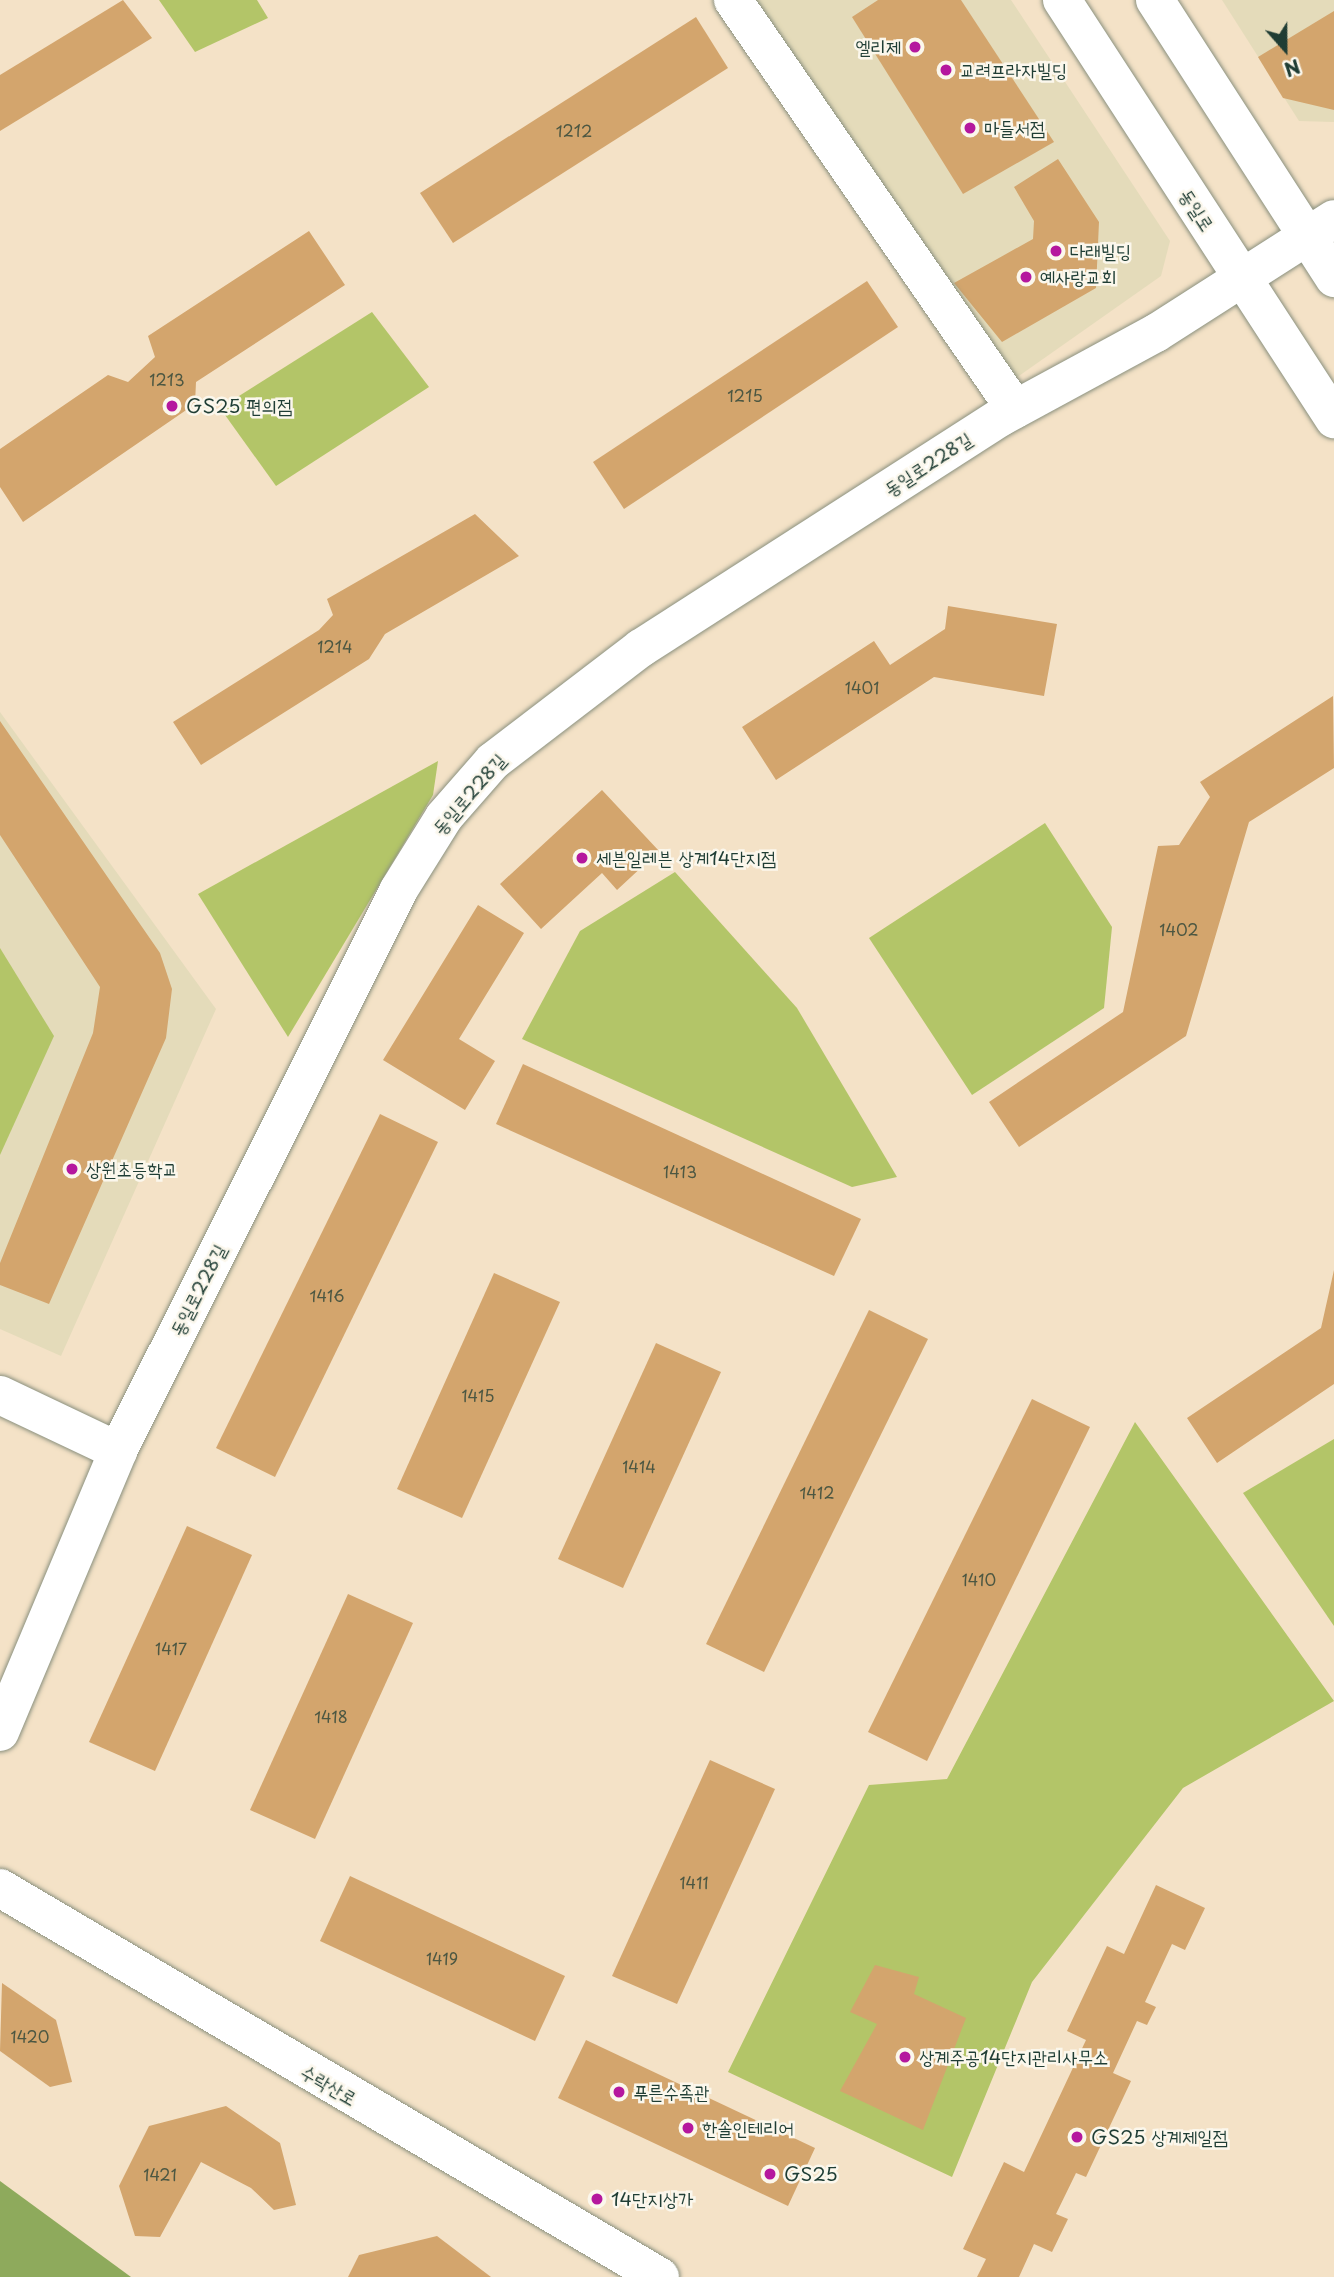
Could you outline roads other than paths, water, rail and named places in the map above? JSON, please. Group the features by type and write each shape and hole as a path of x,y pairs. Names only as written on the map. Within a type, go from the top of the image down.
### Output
{"street":[{"path":"733,0 1015,409"},
{"name":"동일로","path":"1062,0 1334,419"},
{"path":"1155,0 1320,227 1334,278"},
{"name":"동일로228길","path":"0,1732 118,1451 398,891 444,817 493,761 597,678 1015,409 1241,278 1320,227"},
{"path":"0,1395 118,1451"},
{"name":"수락산로","path":"0,1888 660,2277"}],"place":[{"name":"엘리제","path":"915,47"},
{"name":"교려프라자빌딩","path":"946,70"},
{"name":"마들서점","path":"970,128"},
{"name":"다래빌딩","path":"1056,251"},
{"name":"예사랑교회","path":"1026,277"},
{"name":"GS25 편의점","path":"172,406"},
{"name":"세븐일레븐 상계14단지점","path":"582,858"},
{"name":"상원초등학교","path":"72,1169"},
{"name":"상계주공14단지관리사무소","path":"905,2057"},
{"name":"푸른수족관","path":"619,2092"},
{"name":"한솔인테리어","path":"688,2128"},
{"name":"GS25 상계제일점","path":"1077,2137"},
{"name":"GS25","path":"770,2174"},
{"name":"14단지상가","path":"597,2199"}]}
